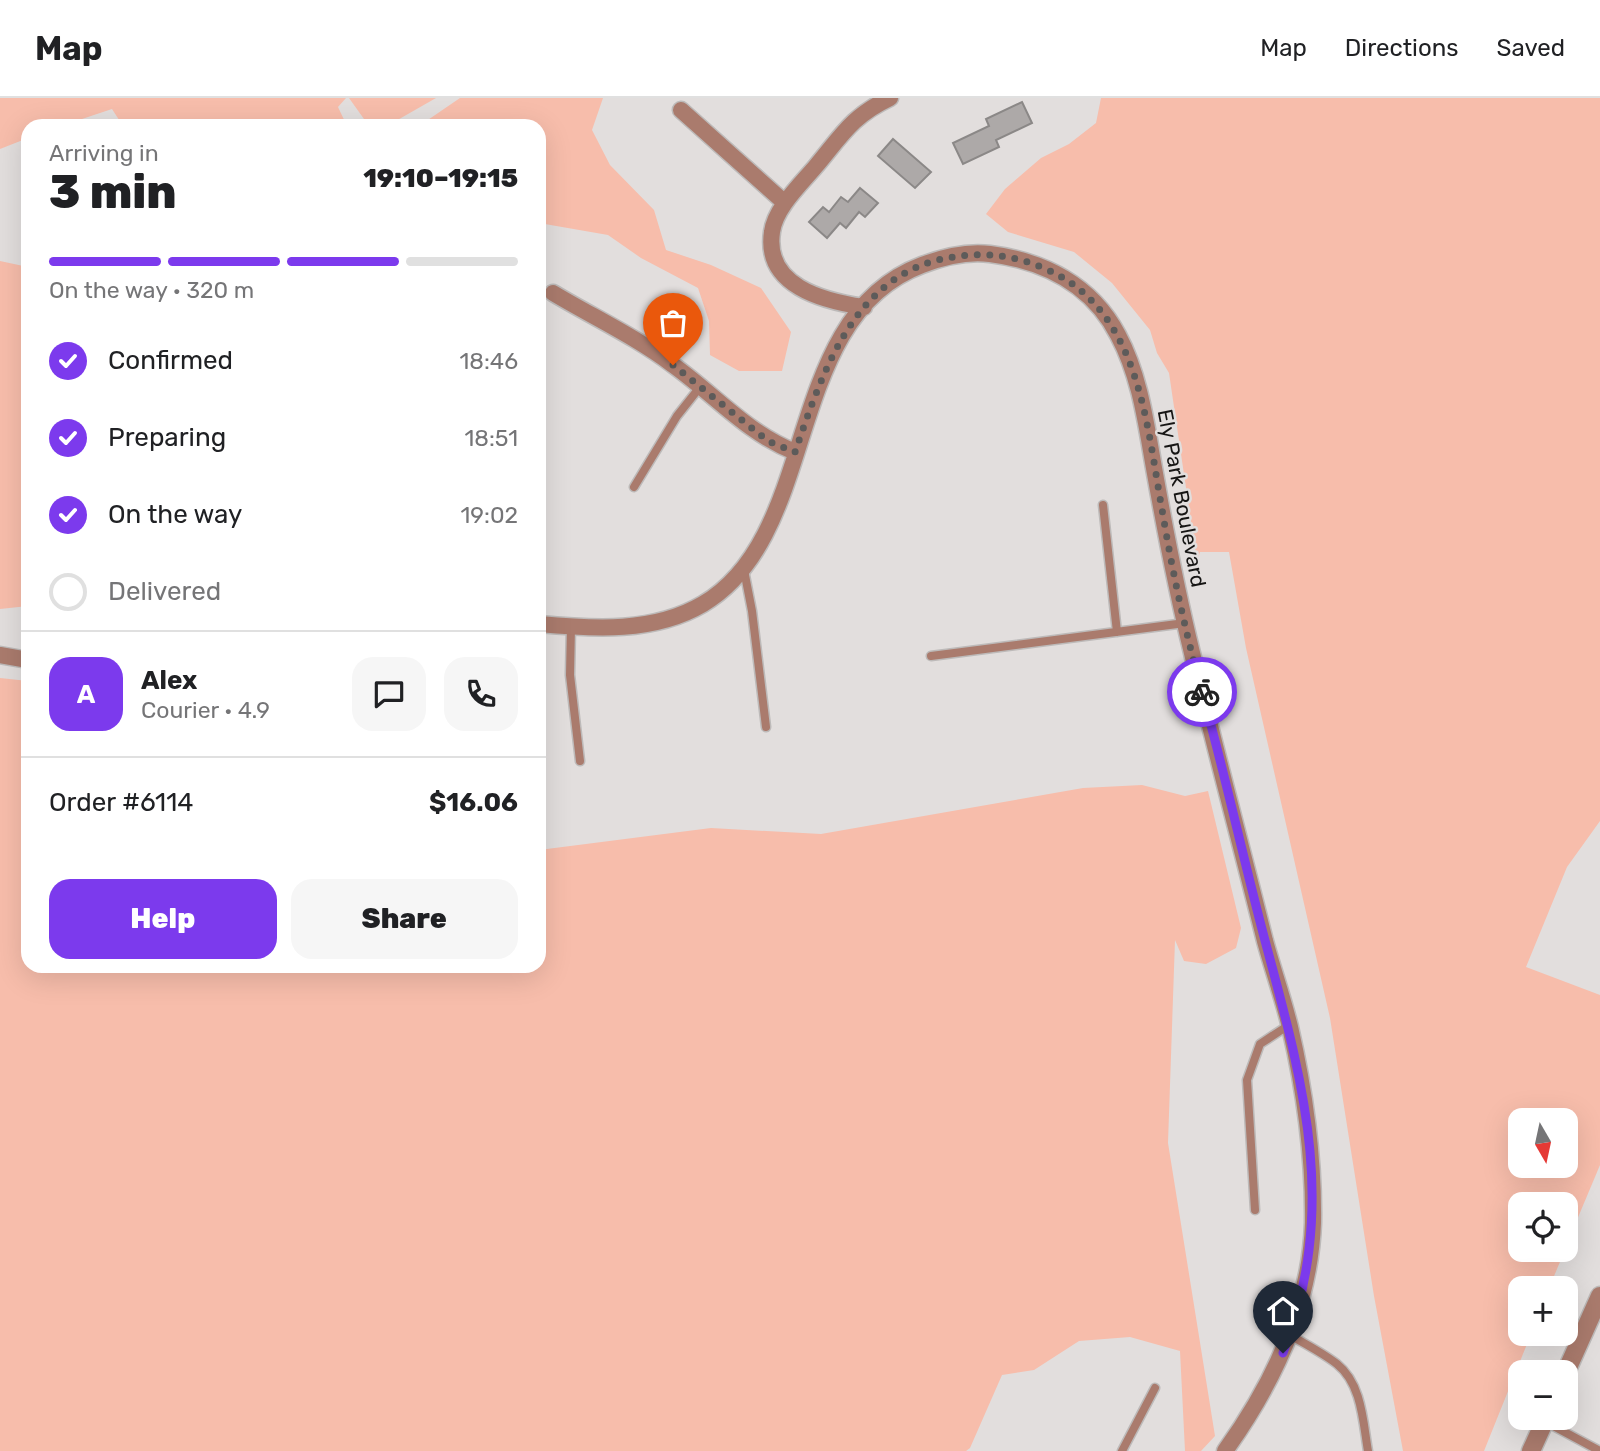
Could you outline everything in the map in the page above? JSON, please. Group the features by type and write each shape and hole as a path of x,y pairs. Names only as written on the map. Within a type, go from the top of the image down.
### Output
{"street":[{"path":"864,307 835,303 809,295 786,279 773,256 772,231 785,203 851,123 866,110 890,98"},
{"path":"681,110 785,203"},
{"name":"Ely Park Boulevard","path":"546,624 625,628 664,621 699,607 715,597 744,567 772,520 833,352 864,307 879,291 911,269 939,259 977,253 1026,261 1061,275 1091,298 1119,336 1139,385 1185,623 1289,1025 1311,1145 1313,1215 1307,1268 1290,1335 1257,1406 1225,1451"},
{"path":"553,293 648,348 768,441 795,452"},
{"path":"0,655 21,659"},
{"path":"1571,1360 1600,1296"},
{"path":"1531,1451 1540,1430"}],"lane":[{"path":"634,487 677,416 700,387"},
{"path":"1103,505 1117,632"},
{"path":"744,567 766,727"},
{"path":"931,656 1185,623"},
{"path":"571,626 570,675 580,761"},
{"path":"1255,1210 1247,1080 1260,1044 1289,1025"},
{"path":"1290,1335 1338,1365 1349,1377 1359,1402 1368,1451"},
{"path":"1122,1451 1155,1388"},
{"path":"1564,1430 1600,1451"}],"shaded area":[{"path":"0,98 346,98 338,107 344,119 118,119 112,109 82,119 21,119 21,141 0,149"},
{"path":"349,98 436,98 399,119 364,119"},
{"path":"460,98 603,98 592,130 610,165 654,210 666,250 711,265 761,288 791,332 782,371 739,371 710,355 709,321 698,288 641,258 608,235 546,224 546,119 429,119"},
{"path":"1101,98 1600,98 1600,821 1567,867 1526,967 1600,995 1600,1165 1578,1217 1578,1192 1508,1192 1508,1262 1560,1262 1554,1276 1508,1276 1508,1346 1526,1346 1521,1360 1508,1360 1508,1391 1484,1451 1403,1451 1374,1296 1330,1018 1246,648 1229,552 1200,552 1197,562 1169,373 1157,353 1150,330 1112,283 1074,252 1008,232 986,214 1005,189 1041,158 1069,144 1096,123"},
{"path":"0,261 21,266 21,607 0,609"},
{"path":"0,678 21,680 21,973 546,973 546,849 711,828 821,834 1083,788 1142,785 1185,796 1208,791 1241,928 1236,948 1206,964 1184,961 1175,940 1168,1143 1215,1436 1201,1451 1185,1451 1180,1351 1130,1337 1079,1341 1034,1370 1002,1375 970,1448 966,1451 0,1451"}],"building":[{"path":"1022,102 1032,123 996,140 999,147 963,164 953,143 989,126 986,119"},
{"path":"893,139 931,172 915,188 878,156"},
{"path":"860,188 878,203 865,217 859,212 846,228 840,223 827,238 809,222 823,207 829,212 841,197 848,202"}],"way so far":[{"path":"673,365 768,441 795,452 833,352 857,313 879,291 911,269 939,259 977,253 1026,261 1061,275 1091,298 1103,312 1119,336 1139,385 1168,544 1202,692"}],"route":[{"path":"1202,692 1289,1025 1309,1131 1313,1229 1302,1289 1283,1353"}]}
